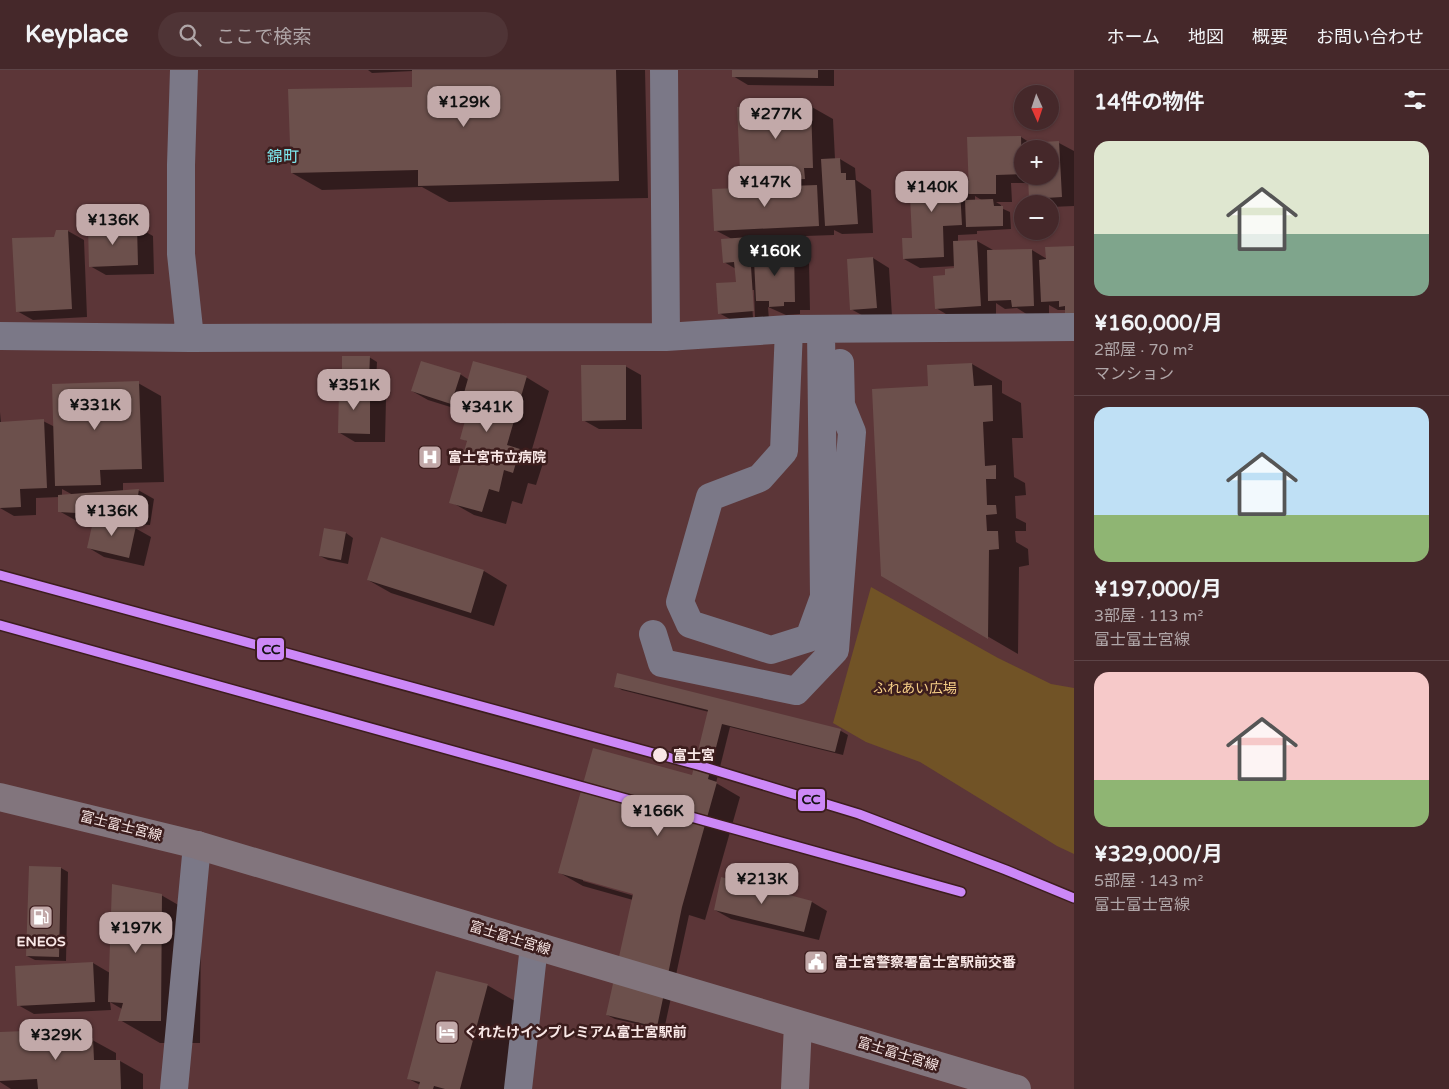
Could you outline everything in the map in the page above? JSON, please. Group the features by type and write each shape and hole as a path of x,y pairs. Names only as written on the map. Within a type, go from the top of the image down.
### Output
{"main road":[{"name":"富士富士宮線","path":"0,796 197,845 1017,1089"},
{"path":"795,1089 798,1024"}],"street":[{"path":"184,70 181,254 190,338"},
{"path":"664,70 666,337"},
{"path":"0,336 190,338 666,337 789,329 1074,327"},
{"path":"789,329 784,451 760,478 710,497 680,602 690,624 772,650 809,638 824,597 821,329"},
{"path":"654,634 662,663 796,691 835,650 852,432 840,405 840,364"},
{"path":"174,1089 197,845"},
{"path":"518,1089 534,946"}],"green space":[{"name":"ふれあい広場","path":"871,587 998,658 1051,684 1074,688 1074,854 1057,846 920,762 866,742 833,723"}],"building":[{"path":"412,70 616,70 619,181 418,186 418,170 291,173 288,89 412,87"},
{"path":"732,70 818,70 818,78 732,77"},
{"path":"811,105 813,168 804,168 805,179 781,180 780,171 740,172 737,107"},
{"path":"1021,136 1021,140 1014,140 1014,174 996,175 996,194 969,194 967,137"},
{"path":"1059,141 1062,197 1059,197 1059,195 1029,195 1028,185 1059,185"},
{"path":"840,158 841,173 846,173 846,180 855,180 858,224 825,226 821,159"},
{"path":"959,172 962,225 943,226 944,257 903,259 902,238 912,238 909,174"},
{"path":"817,185 819,226 714,231 712,189"},
{"path":"993,199 994,206 1003,206 1003,226 966,227 965,200"},
{"path":"137,225 138,265 89,267 88,226"},
{"path":"56,230 68,230 72,309 16,312 12,238 54,237"},
{"path":"749,237 754,311 718,314 716,283 736,282 734,262 723,263 721,239"},
{"path":"977,240 981,306 935,309 933,276 945,275 945,269 954,268 953,241"},
{"path":"1074,246 1074,315 1065,315 1065,306 1059,307 1059,301 1041,302 1039,260 1046,259 1045,247"},
{"path":"794,249 795,302 784,302 784,306 769,307 769,301 756,301 754,260 762,259 762,250"},
{"path":"1032,249 1034,306 1012,307 1011,300 988,301 987,250"},
{"path":"873,257 877,308 850,310 847,259"},
{"path":"342,356 370,356 369,379 342,378"},
{"path":"421,361 461,373 451,404 411,391"},
{"path":"473,361 527,376 507,445 520,449 513,473 504,470 499,492 489,489 482,512 449,503 467,441 460,439 466,417 458,414"},
{"path":"972,363 974,386 992,385 993,421 983,422 985,466 996,465 996,479 986,479 987,505 996,505 997,514 986,515 987,531 998,531 999,549 989,550 988,639 881,576 872,389 928,386 927,365"},
{"path":"581,365 626,365 626,420 582,421"},
{"path":"139,381 142,469 100,470 101,485 55,486 52,384"},
{"path":"339,389 370,389 370,434 338,433"},
{"path":"44,419 47,488 20,489 21,507 0,508 0,422"},
{"path":"139,489 135,516 58,512 58,495"},
{"path":"94,517 136,526 129,558 87,548"},
{"path":"324,528 346,532 341,560 319,556"},
{"path":"381,537 484,570 471,613 367,580"},
{"path":"617,673 841,729 835,752 722,724 708,779 717,782 682,907 657,1027 606,1015 633,894 558,873 593,748 692,775 708,710 614,687"},
{"path":"29,866 61,867 59,957 26,956"},
{"path":"721,877 812,901 804,932 714,910"},
{"path":"112,884 162,894 161,1021 118,1021 123,1003 108,1002"},
{"path":"93,962 95,1002 17,1006 15,966"},
{"path":"436,971 488,984 460,1089 445,1089 434,1086 433,1089 418,1089 420,1082 407,1079"},
{"path":"74,1029 74,1039 93,1038 94,1060 120,1060 121,1089 38,1089 37,1079 0,1081 0,1032"}],"transit line":[{"name":"CC","path":"0,575 701,766 859,814 1074,898"},
{"name":"CC","path":"0,625 961,892"}],"place":[{"name":"富士宮市立病院","path":"430,457"},
{"name":"富士宮","path":"660,755"},
{"name":"ENEOS","path":"41,917"},
{"name":"富士宮警察署富士宮駅前交番","path":"816,962"},
{"name":"くれたけインプレミアム富士宮駅前","path":"447,1032"}],"district":[{"name":"錦町","path":"283,157"}]}
